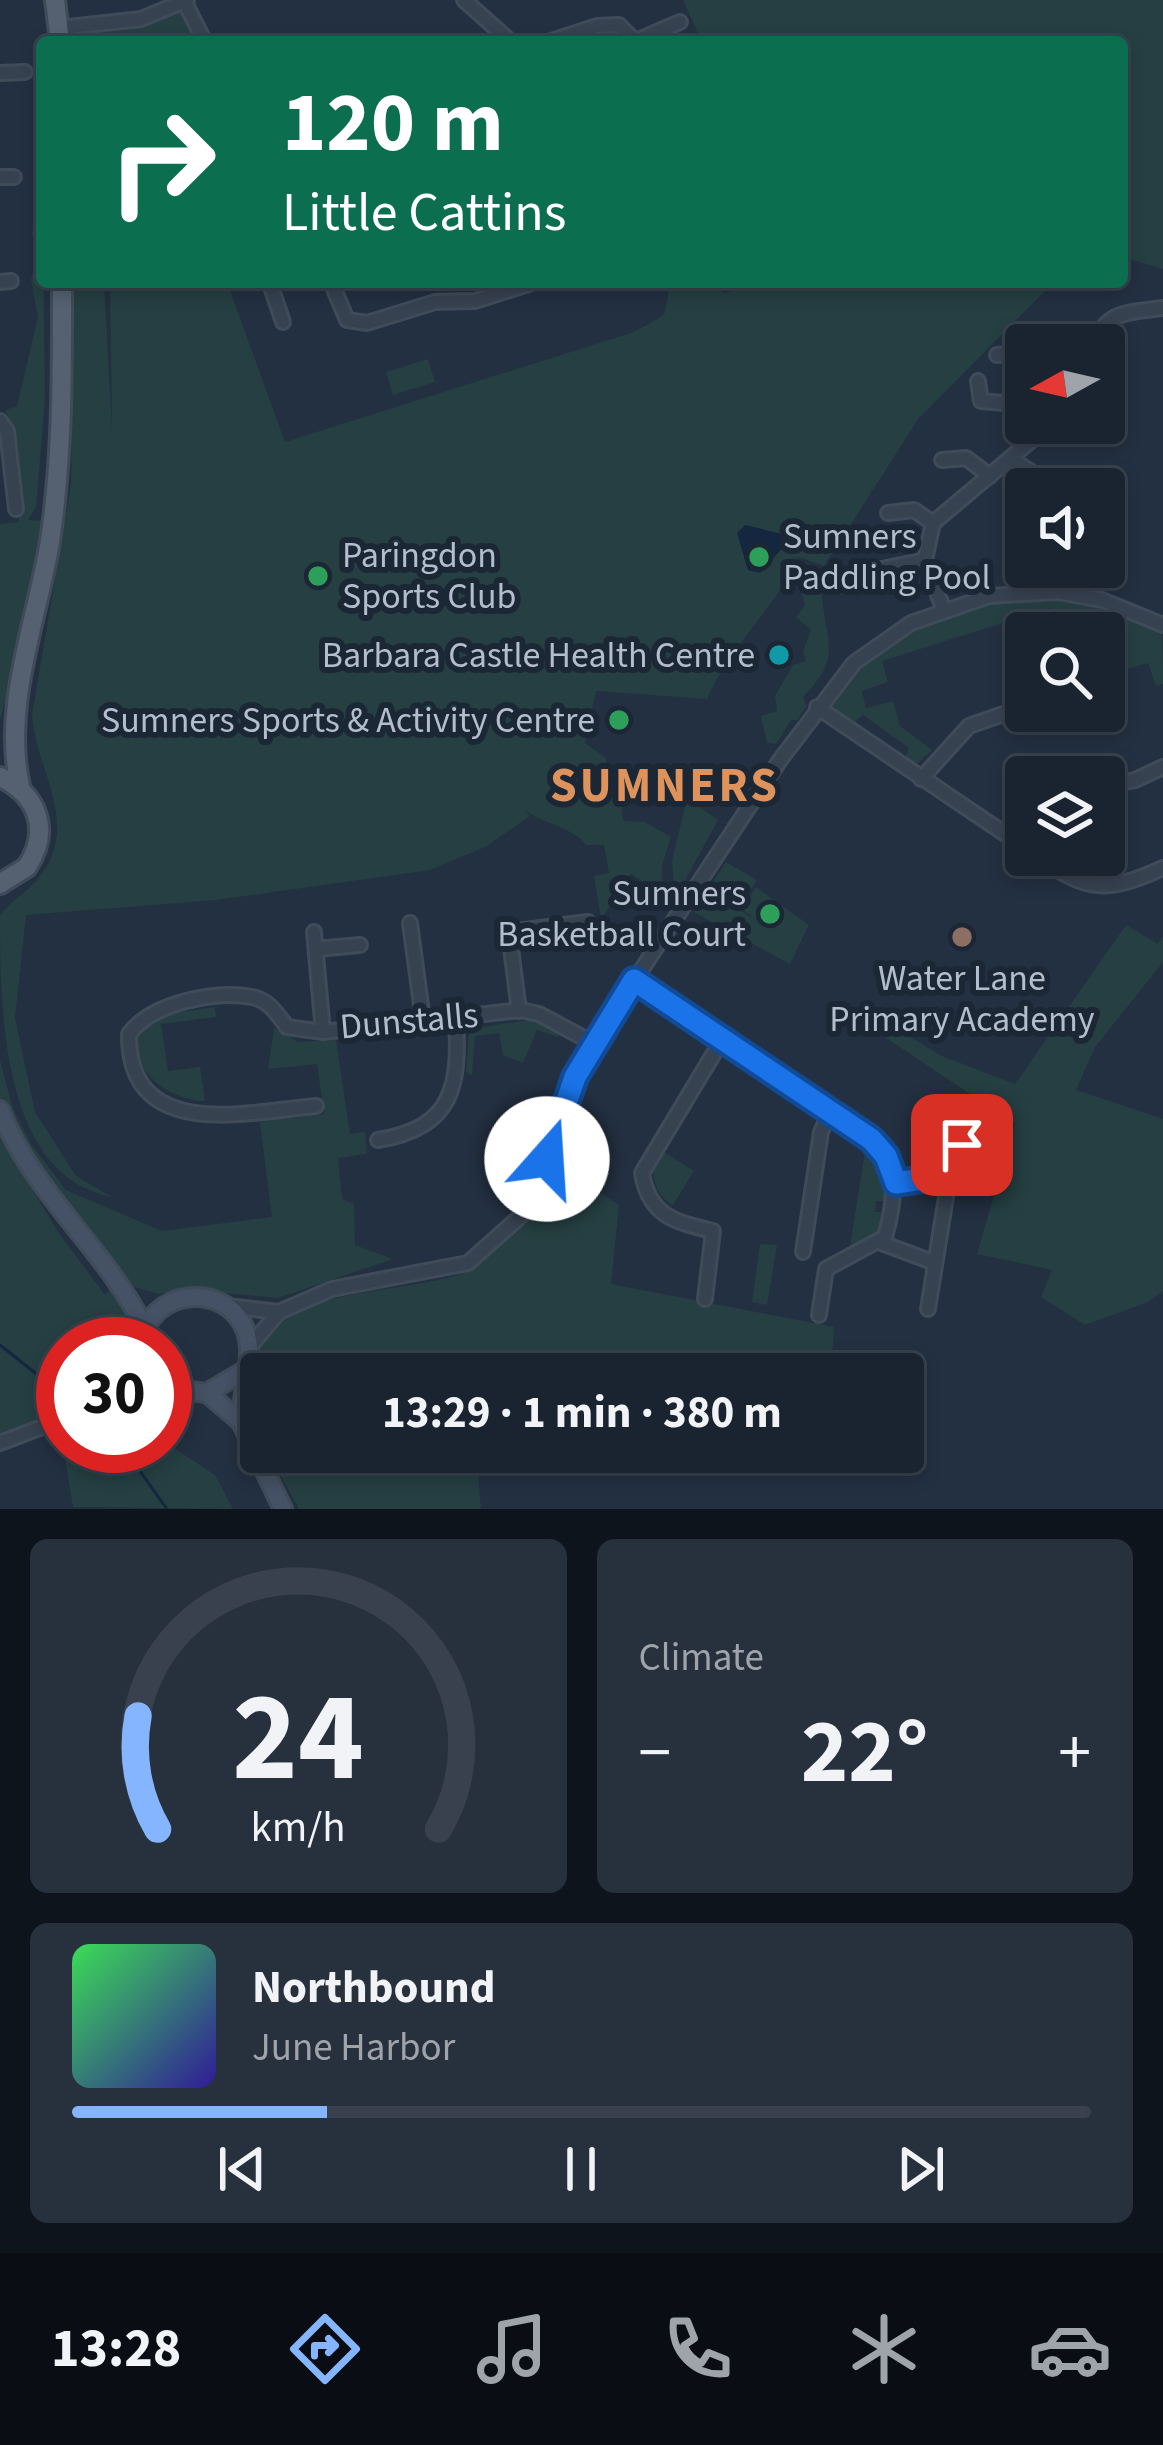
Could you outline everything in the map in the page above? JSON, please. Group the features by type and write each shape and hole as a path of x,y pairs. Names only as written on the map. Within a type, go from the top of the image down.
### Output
{"main road":[{"path":"56,0 60,35"},
{"path":"20,786 14,713 59,472 62,288"},
{"path":"0,736 14,713"},
{"path":"0,777 20,786 35,806 40,838 27,867 1,884"},
{"path":"0,1110 44,1191 126,1288 136,1317"},
{"path":"126,1288 170,1300 196,1297 224,1306 242,1321 251,1345 249,1353"},
{"path":"150,1317 170,1300"},
{"path":"207,1393 240,1373"},
{"path":"192,1392 207,1393 240,1421"},
{"path":"266,1473 283,1509"}],"street":[{"path":"60,35 142,19 186,1 202,36"},
{"path":"470,2 505,36"},
{"path":"648,36 680,22"},
{"path":"574,36 616,26 629,36"},
{"path":"0,73 26,72"},
{"path":"271,288 284,322"},
{"path":"334,288 347,320 367,323 422,304 475,301 516,288"},
{"path":"1103,324 1124,310 1163,308"},
{"path":"997,355 1005,354"},
{"path":"979,381 981,401 1005,403"},
{"path":"0,421 7,431 16,508"},
{"path":"944,608 926,560 933,524 1026,444"},
{"path":"942,460 966,458 990,476"},
{"path":"1010,459 1025,468"},
{"path":"888,513 914,510 933,524"},
{"path":"830,580 926,560"},
{"path":"224,1306 279,1312 355,1282 468,1263 532,1206 575,1077 593,1043 817,706 836,680 881,641 944,608 988,596 1058,592 1102,600 1161,620"},
{"path":"817,706 1005,832"},
{"path":"921,779 969,726 1005,713"},
{"path":"1125,782 1163,767"},
{"path":"1064,876 1075,884 1105,887 1163,868"},
{"name":"Dunstalls","path":"519,1011 509,932 588,922"},
{"path":"410,923 423,1020"},
{"name":"Dunstalls","path":"314,932 323,1032 519,1011 539,1014 593,1043"},
{"path":"316,949 360,945"},
{"path":"634,980 871,1139 886,1156 896,1183 893,1210 879,1242 826,1269 819,1315"},
{"path":"316,1106 191,1116 151,1092 135,1070 129,1034 141,1018 163,1007 255,997 272,1007 287,1028 323,1032"},
{"path":"378,1140 416,1131 433,1120 452,1094 458,1062 456,1018"},
{"path":"705,1299 713,1231 668,1220 652,1206 642,1173 722,1040"},
{"path":"896,1183 946,1172 987,1106"},
{"path":"803,1252 821,1132 830,1113"},
{"path":"928,1309 946,1197"},
{"path":"879,1242 935,1263"},
{"path":"251,1345 279,1312"},
{"path":"0,1443 36,1429"}],"green space":[{"path":"683,0 1163,0 1163,269 1128,259 1128,36 699,36"},
{"path":"181,7 196,36 82,36 115,31"},
{"path":"36,258 36,288 44,288 45,399 36,507 28,520 47,521 25,634 0,720 0,524 19,522 20,478 18,450 5,410 17,406 38,317 31,280"},
{"path":"73,288 104,288 112,430 110,288 229,288 285,442 634,332 664,315 670,288 721,288 723,293 751,288 1048,288 1012,324 1005,324 1005,331 919,418 824,566 799,557 707,699 596,691 585,743 606,758 606,765 619,767 623,821 645,822 671,837 662,866 663,895 631,874 601,919 594,876 609,873 604,845 587,845 524,810 530,816 485,847 430,870 216,900 26,915 15,1018 35,1112 76,1176 112,1197 75,1183 47,1157 27,1123 6,1039 0,916 40,876 57,837 53,797 32,715 71,484"},
{"path":"428,359 435,382 393,395 386,372"},
{"path":"801,590 821,590 827,661 803,697 807,706 797,720 791,720 776,744 767,743 761,716 777,711 775,696 793,665 806,661 803,651 811,630 796,617 805,605"},
{"path":"1044,600 1125,612 1053,612 1051,608 1005,612 1005,622 882,661 888,682 862,691 866,708 893,701 900,726 932,750 917,764 903,760 909,748 863,715 855,722 832,708 841,686 879,648 931,620 985,602"},
{"path":"1125,612 1153,625 1162,636 1163,684 1156,686 1148,663 1127,669"},
{"path":"687,798 718,820 675,899 672,861"},
{"path":"726,862 757,880 739,907 740,910 757,921 741,908 756,887 809,925 790,964 693,912"},
{"path":"1126,925 1158,944 1163,936 1163,962 1095,1047 1076,1090 1163,1119 1163,1291 1148,1302 1085,1325 1041,1297 1052,1270 977,1254 1015,1124 861,1021 867,1011 942,1056 1015,1084"},
{"path":"215,1007 216,1017 161,1024 168,1071 200,1067 205,1101 177,1095 144,1068 137,1041 141,1026 162,1015"},
{"path":"529,1020 560,1029 558,1037 537,1030 523,1063 503,1055 499,1033 475,1036 472,1076 466,1072 469,1029"},
{"path":"274,1028 298,1042 336,1040 350,1134 365,1132 367,1154 338,1158 342,1199 354,1204 355,1245 393,1259 278,1298 184,1289 158,1294 134,1287 18,1140 0,1099 0,1060 12,1106 31,1144 66,1190 162,1231 272,1217 260,1122 324,1114 317,1064 268,1069"},
{"path":"0,1135 58,1232 105,1295 111,1289 123,1302 125,1317 36,1317 36,1421 0,1437"},
{"path":"866,1145 887,1170 887,1201 876,1201 875,1212 885,1212 880,1235 849,1253"},
{"path":"661,1150 694,1171 673,1205 659,1193 654,1177 652,1164"},
{"path":"553,1162 619,1205 611,1284 834,1327 832,1353 258,1353 278,1324 306,1308 461,1274 504,1240 544,1194"},
{"path":"760,1244 777,1245 767,1305 752,1302"},
{"path":"192,1460 215,1475 233,1509 73,1507 67,1473 192,1473"},
{"path":"279,1473 478,1473 481,1509 299,1509"}],"water":[{"name":"Sumners Paddling Pool","path":"745,525 782,534 786,544 760,573 748,570 737,533"}],"waterway":[{"path":"0,1345 36,1374"},
{"path":"141,1473 167,1509"}],"place":[{"name":"Sumners Paddling Pool","path":"759,557"},
{"name":"Paringdon Sports Club","path":"318,576"},
{"name":"Barbara Castle Health Centre","path":"779,655"},
{"name":"Sumners Sports & Activity Centre","path":"619,720"},
{"name":"Sumners Basketball Court","path":"770,914"},
{"name":"Water Lane Primary Academy","path":"962,937"}],"district":[{"name":"SUMNERS","path":"665,786"}],"route":[{"path":"547,1159 575,1077 634,980 871,1139 886,1156 896,1183 946,1172 962,1145"}]}
